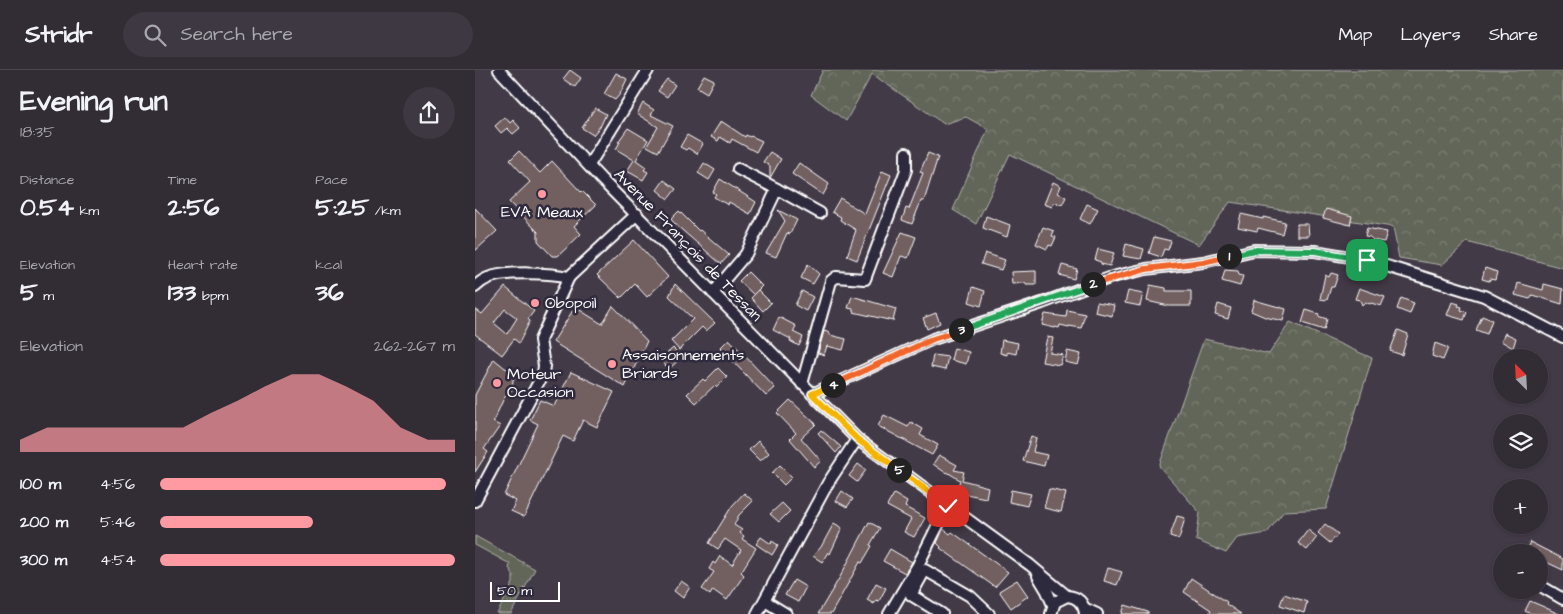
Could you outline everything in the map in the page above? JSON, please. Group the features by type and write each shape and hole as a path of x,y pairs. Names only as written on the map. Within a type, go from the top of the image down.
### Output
{"street":[{"name":"Avenue François de Tessan","path":"499,70 713,293 857,439 1030,565 1067,596 1077,599 1084,611 1097,614"},
{"path":"589,165 648,70"},
{"path":"802,384 831,281 836,277 865,279 906,170 906,153"},
{"path":"738,168 820,213"},
{"path":"713,293 746,254 777,189"},
{"path":"475,501 543,374 544,366 539,340 569,277 637,214"},
{"path":"812,394 933,339 1112,278 1146,269 1203,262 1254,250 1315,251 1367,260 1484,296 1563,337"},
{"path":"475,287 488,278 498,275 555,274 569,277"},
{"path":"757,614 828,483 857,439"},
{"path":"889,614 918,565 948,506"},
{"path":"1030,565 1047,591 1052,610"},
{"path":"942,614 911,594 925,570 970,596 989,614"},
{"path":"1548,590 1563,599"},
{"path":"1052,610 1059,599 1067,596"},
{"path":"765,601 786,614"}],"green space":[{"path":"823,70 1563,70 1563,268 1467,242 1442,265 1399,258 1393,227 1230,202 1199,245 1010,154 976,224 953,210 988,129 966,117 944,124 872,74 846,121 811,95"},
{"path":"1290,322 1372,358 1326,509 1284,511 1267,533 1237,538 1226,553 1196,540 1200,513 1159,466 1204,339 1269,354"},
{"path":"475,536 535,569 511,614 497,614 513,583 513,574 509,568 510,564 475,545"}],"building":[{"path":"570,70 581,78 575,87 563,79"},
{"path":"616,73 627,79 615,100 604,94"},
{"path":"704,75 714,80 707,93 697,87"},
{"path":"667,79 675,85 667,97 658,91"},
{"path":"643,103 654,110 651,115 673,126 658,152 647,146 658,127 637,114"},
{"path":"595,108 606,114 601,125 593,135 582,128"},
{"path":"505,117 510,123 513,120 520,128 513,134 507,128 501,133 495,126"},
{"path":"721,121 745,137 746,135 751,136 762,141 756,152 732,139 730,143 720,137 718,141 711,137"},
{"path":"628,128 648,140 636,160 646,167 644,170 648,172 643,180 627,171 634,160 616,149 620,142 618,142"},
{"path":"687,135 703,144 697,154 688,148 686,150 680,147"},
{"path":"519,151 540,173 552,161 596,205 574,226 581,234 558,256 552,256 538,241 538,232 509,202 530,182 510,160"},
{"path":"770,152 781,159 770,178 770,166 763,162"},
{"path":"928,153 938,157 924,201 921,201 912,224 902,220 906,208 909,209 923,173 920,172"},
{"path":"704,163 715,170 709,180 698,173"},
{"path":"799,163 829,184 823,195 792,174"},
{"path":"882,171 891,175 857,260 847,256 856,230 840,220 841,217 832,212 840,198 865,214"},
{"path":"720,179 756,202 750,214 729,202 728,205 714,197 716,194 713,192"},
{"path":"664,180 676,189 668,199 657,190"},
{"path":"1053,182 1061,186 1058,193 1066,197 1062,205 1054,202 1052,207 1044,204"},
{"path":"1087,204 1098,209 1090,224 1080,219"},
{"path":"475,208 497,231 475,251"},
{"path":"1326,209 1352,216 1350,225 1323,218"},
{"path":"778,210 797,220 790,234 787,233 776,257 766,253 785,221"},
{"path":"679,211 699,231 729,255 721,264 674,223 671,219"},
{"path":"1241,214 1285,222 1282,234 1258,228 1257,231 1238,227"},
{"path":"986,216 1010,225 1007,237 983,228"},
{"path":"1297,224 1308,224 1309,236 1297,236"},
{"path":"1043,227 1054,231 1052,236 1056,237 1052,246 1049,245 1047,249 1036,244"},
{"path":"1367,228 1387,232 1384,242 1365,236"},
{"path":"902,232 916,237 908,258 901,256 893,277 883,273"},
{"path":"1154,237 1171,241 1168,250 1164,249 1161,257 1149,253"},
{"path":"634,240 668,277 647,297 635,284 621,298 597,275"},
{"path":"1126,244 1144,249 1141,259 1123,256"},
{"path":"1098,249 1114,253 1110,266 1095,260"},
{"path":"985,253 1005,260 1001,270 981,264"},
{"path":"808,264 819,274 813,284 801,278"},
{"path":"1062,265 1077,269 1074,279 1059,275"},
{"path":"1485,268 1497,272 1495,280 1482,279"},
{"path":"1225,270 1238,271 1239,275 1243,276 1240,286 1222,281"},
{"path":"1036,271 1036,285 1026,285 1026,283 1012,284 1011,272"},
{"path":"748,272 762,286 758,290 771,303 763,311 751,298 754,295 739,281"},
{"path":"1331,273 1338,275 1334,287 1331,287 1327,300 1320,299 1325,275 1329,277"},
{"path":"1518,283 1543,290 1544,284 1563,289 1562,304 1532,295 1530,299 1515,295"},
{"path":"675,284 715,323 706,331 702,327 679,350 671,341 693,319 669,296"},
{"path":"1150,285 1166,288 1166,291 1191,291 1191,306 1169,306 1147,301"},
{"path":"505,287 534,311 528,319 530,321 519,343 514,339 502,355 475,334 475,309 482,314","holes":["505,309 517,318 507,334 494,323"]},
{"path":"973,287 985,291 981,306 969,302"},
{"path":"1359,288 1385,297 1381,306 1365,302 1362,305 1360,300 1355,299"},
{"path":"802,291 813,297 806,311 795,305"},
{"path":"1128,291 1143,294 1140,306 1125,303"},
{"path":"852,296 896,309 893,321 853,312 853,309 848,308"},
{"path":"1401,298 1414,303 1410,314 1397,309"},
{"path":"1254,300 1286,309 1283,321 1265,317 1251,311"},
{"path":"1097,302 1114,305 1112,316 1095,312"},
{"path":"1452,302 1459,304 1458,306 1462,307 1461,310 1467,312 1464,320 1447,315"},
{"path":"1218,304 1231,308 1228,319 1215,315"},
{"name":"Assaisonnements Briards","path":"613,306 647,341 625,387 553,342 575,307 602,324"},
{"path":"1067,310 1085,314 1081,328 1060,325 1059,328 1055,328 1042,325 1045,314 1066,317"},
{"path":"1306,310 1327,319 1324,330 1302,323"},
{"path":"936,313 940,323 927,329 923,318"},
{"path":"1482,316 1492,320 1487,334 1476,330"},
{"path":"779,317 796,326 793,332 803,337 799,346 790,341 791,339 773,330"},
{"path":"1398,330 1408,334 1402,355 1390,351"},
{"path":"824,331 830,333 830,335 846,339 843,350 827,346 824,355 818,353"},
{"path":"1505,333 1516,338 1513,348 1501,341"},
{"path":"1047,337 1053,338 1050,353 1063,355 1060,365 1042,362"},
{"path":"729,339 775,388 766,396 720,348"},
{"path":"1002,340 1018,343 1016,354 1007,352 1007,355 1000,353"},
{"path":"1435,343 1448,348 1443,360 1432,356"},
{"path":"673,348 682,357 669,369 660,360"},
{"path":"954,348 969,352 966,364 951,360"},
{"path":"1067,351 1081,354 1078,365 1065,362"},
{"path":"933,355 948,357 945,370 931,367"},
{"path":"494,359 505,368 518,373 513,380 512,390 504,398 493,422 500,426 484,449 488,452 475,472 475,395"},
{"path":"718,368 727,377 717,387 715,385 696,403 687,394 703,379 705,381"},
{"path":"571,372 614,392 597,427 583,420 573,441 563,436 524,517 511,511 516,501 504,495 538,424 530,420 540,400 554,406"},
{"path":"790,400 816,424 801,438 821,461 814,467 790,439 796,433 777,413"},
{"path":"884,415 908,427 911,422 923,429 920,435 938,445 932,455 878,426"},
{"path":"821,430 841,447 836,453 818,433"},
{"path":"1031,436 1036,438 1033,452 1047,455 1044,466 1023,461"},
{"path":"758,441 769,453 760,461 749,450"},
{"path":"939,455 957,465 954,470 964,472 962,480 988,487 986,498 956,492 960,480 933,464"},
{"path":"858,464 866,470 857,482 849,476"},
{"path":"780,465 792,477 784,485 772,473"},
{"path":"1049,489 1066,493 1061,512 1044,508"},
{"path":"1011,490 1031,494 1027,506 1009,502"},
{"path":"842,491 853,499 847,507 836,501"},
{"path":"744,493 753,501 739,515 734,525 742,530 740,533 744,536 742,539 756,548 741,572 744,575 727,600 713,590 710,595 702,589 714,572 709,569 713,562 715,564 720,556 732,565 741,550 725,539 718,549 709,543 732,506"},
{"path":"894,494 907,502 905,507 925,518 914,537 904,532 911,519 887,506"},
{"path":"782,503 790,511 779,522 770,514"},
{"path":"1177,516 1185,518 1179,539 1170,536"},
{"path":"869,522 880,528 870,545 872,546 862,563 860,562 831,614 818,614 840,577"},
{"path":"834,523 842,528 830,554 828,552 822,562 813,556 821,547"},
{"path":"1325,524 1338,534 1330,543 1318,533"},
{"path":"943,529 950,534 952,532 1008,572 995,587 940,548 937,543"},
{"path":"1308,530 1317,537 1307,550 1298,543"},
{"path":"761,537 771,544 772,541 778,545 772,555 756,544"},
{"path":"890,549 912,562 905,573 883,561"},
{"path":"1548,551 1563,559 1563,570 1548,563"},
{"path":"1108,568 1122,572 1117,585 1104,581"},
{"path":"1191,578 1227,602 1226,604 1241,614 1209,614 1211,610 1184,592"},
{"path":"794,580 806,587 798,602 785,595"},
{"path":"1017,580 1028,596 1011,608 999,591"},
{"path":"681,581 690,587 683,598 674,591"},
{"path":"876,583 886,588 879,601 876,600 874,604 867,600"},
{"path":"1284,594 1307,602 1304,613 1280,605"},
{"path":"1530,601 1559,614 1531,614 1525,611"},
{"path":"1125,605 1148,612 1148,614 1122,614"}],"place":[{"name":"EVA Meaux","path":"542,194"},
{"name":"Obopoil","path":"535,303"},
{"name":"Assaisonnements Briards","path":"612,364"},
{"name":"Moteur Occasion","path":"497,383"}],"route":[{"path":"948,506 857,439 812,394 933,339 1112,278 1146,269 1203,262 1254,250 1315,251 1367,260"}]}
